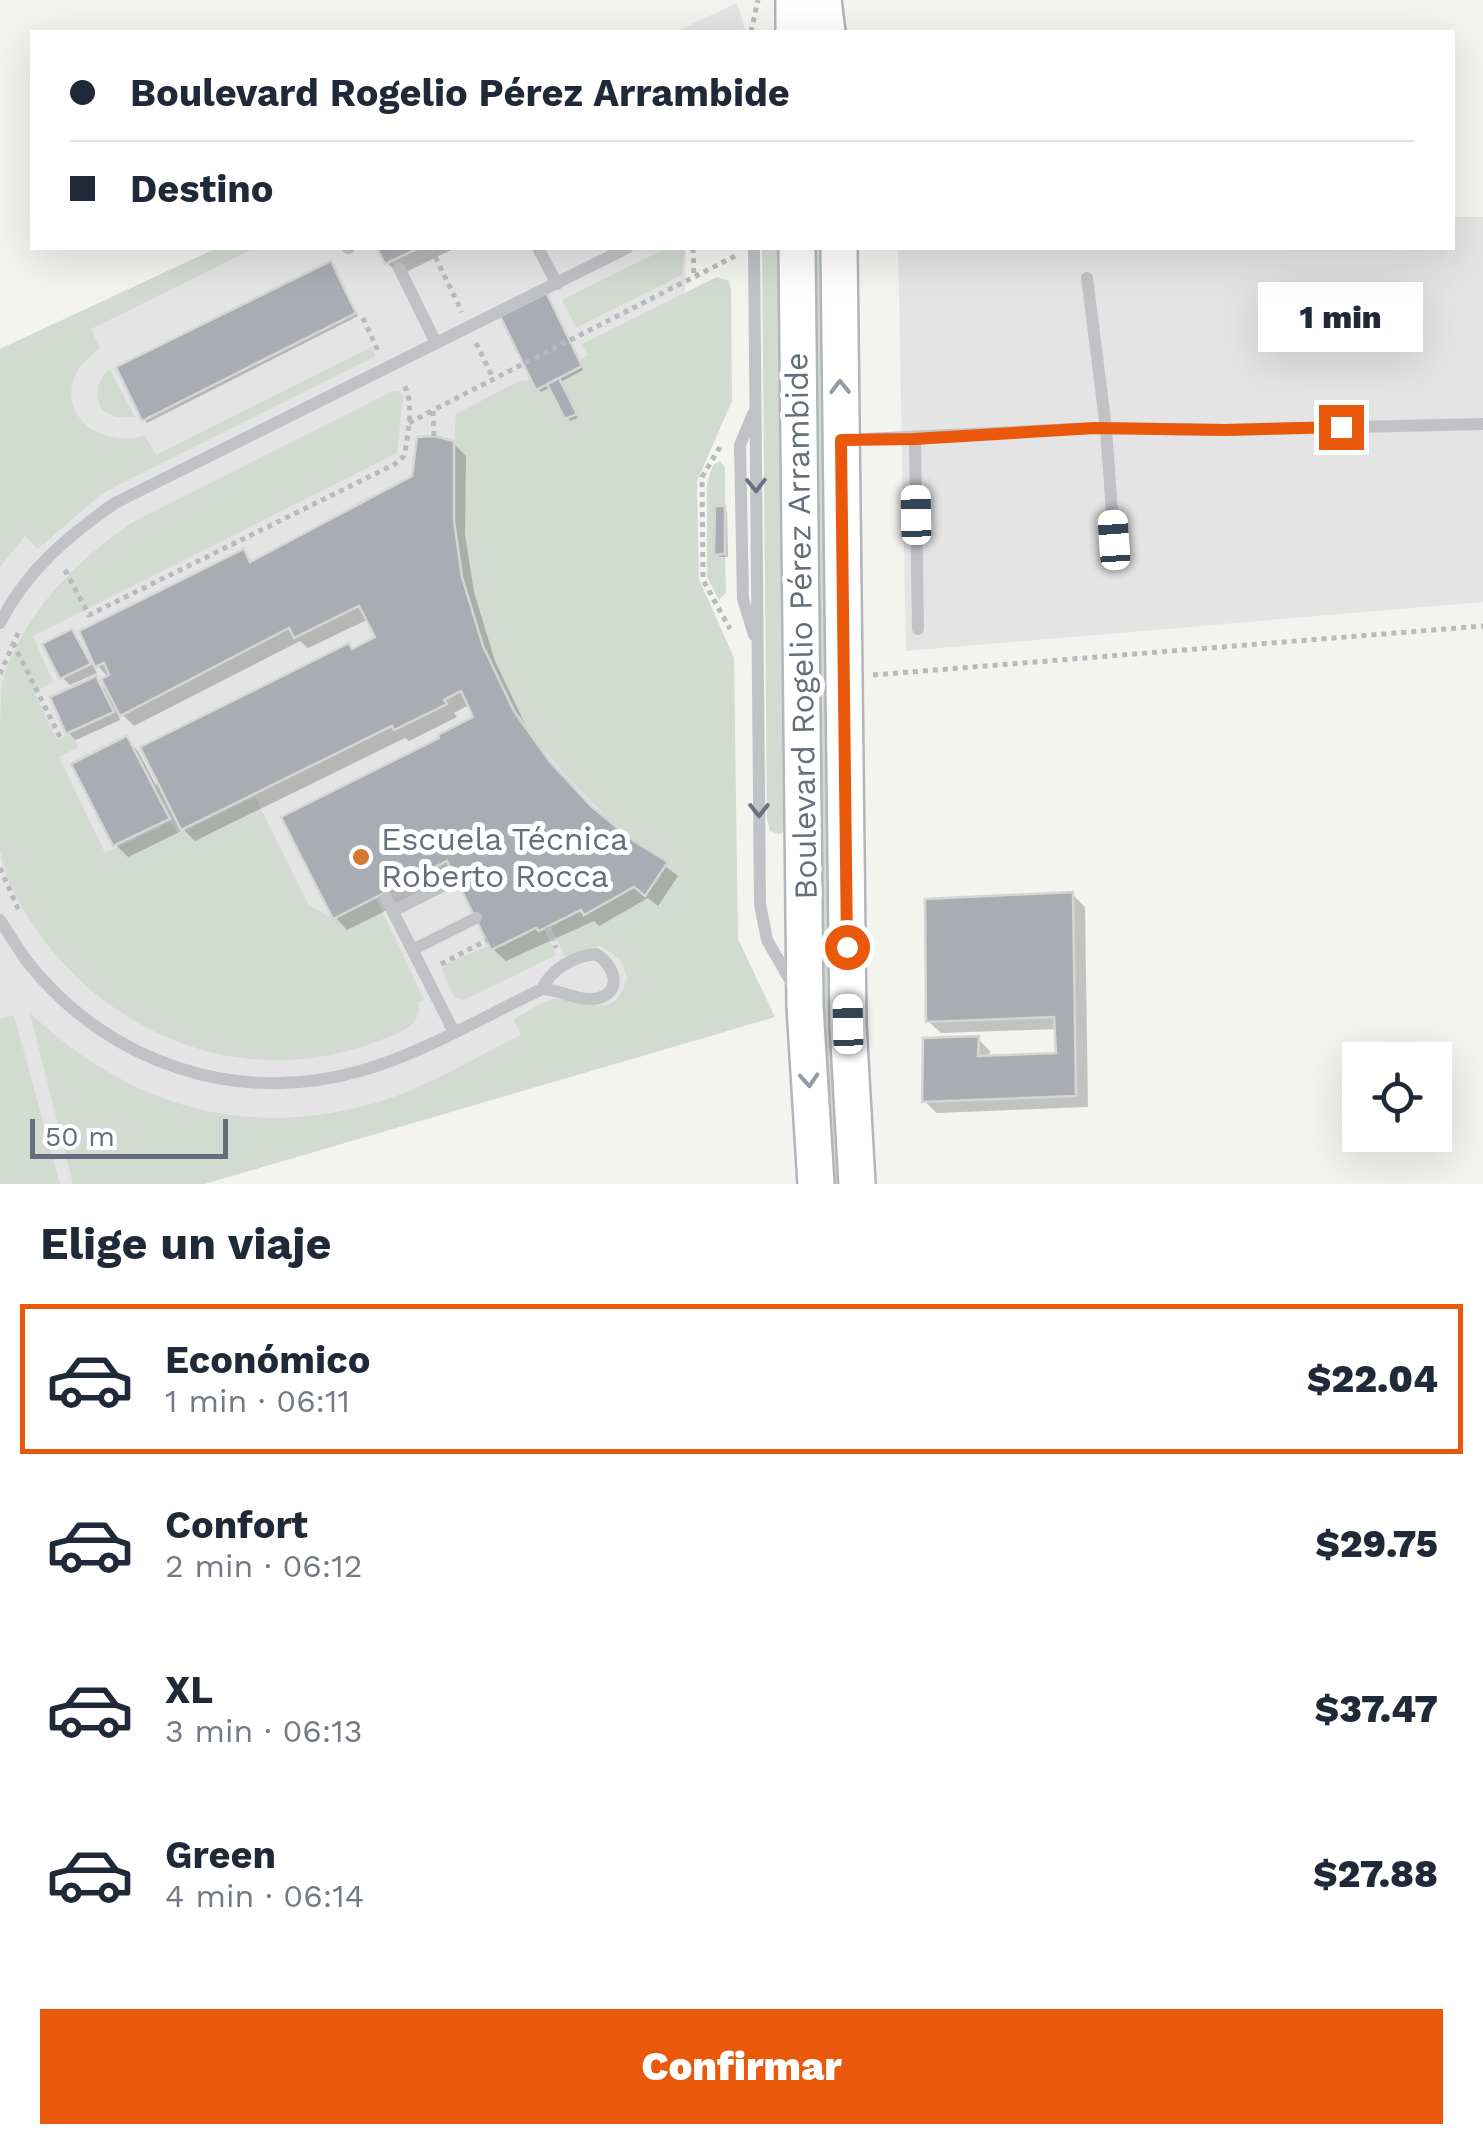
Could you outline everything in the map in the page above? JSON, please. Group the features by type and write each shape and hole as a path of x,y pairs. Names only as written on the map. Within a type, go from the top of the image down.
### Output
{"main road":[{"path":"794,0 794,30"},
{"path":"823,0 828,30"},
{"path":"836,0 836,30"},
{"name":"Boulevard Rogelio Pérez Arrambide","path":"797,250 805,1007 816,1184"},
{"name":"Boulevard Rogelio Pérez Arrambide","path":"839,250 848,1024 857,1184"}],"lane":[{"path":"778,30 786,0"},
{"path":"539,250 557,284"},
{"path":"0,623 45,558 115,503 623,250"},
{"path":"754,250 760,904 767,940 805,1007"},
{"path":"399,268 436,343"},
{"path":"1087,278 1106,428 1114,540"},
{"path":"841,440 1106,428 1225,430 1483,424"},
{"path":"914,439 918,628"},
{"path":"454,1032 390,904 457,880"},
{"path":"412,950 476,918"},
{"path":"0,920 30,966 84,1018 133,1049 180,1071 228,1081 275,1084 328,1079 393,1060 542,989 601,998 611,989 612,969 602,958 588,955 548,974 542,989"}],"path":[{"path":"751,30 758,0"},
{"path":"432,250 462,313"},
{"path":"693,250 694,277"},
{"path":"408,423 740,254 740,272"},
{"path":"363,318 380,356"},
{"path":"475,340 494,379"},
{"path":"76,560 62,573 88,615 395,464 404,456 408,423 406,385 394,385"},
{"path":"433,410 434,436"},
{"path":"721,444 702,477 703,580 731,632"},
{"path":"844,677 1483,626"},
{"path":"0,674 20,631"},
{"path":"14,643 62,739"},
{"path":"0,868 25,921"},
{"path":"546,927 561,957"},
{"path":"439,975 444,961 486,940"}],"shaded area":[{"path":"737,3 745,30 679,30"},
{"path":"1455,217 1483,217 1483,602 906,651 898,250 1455,250"},
{"name":"Escuela Técnica Roberto Rocca","path":"213,250 686,250 685,293 678,322 725,1032 204,1184 0,1184 0,349"},
{"path":"213,250 251,250 91,329 100,348 79,368 72,388 72,403 87,426 114,438 145,435 156,455 371,347 376,356 118,485 99,496 38,549 25,536 0,567 0,349"},
{"path":"663,250 685,250 682,275 576,328 562,300"},
{"path":"762,250 785,250 786,831 770,831"},
{"path":"812,250 828,250 845,1184 828,1184 819,1022"},
{"path":"717,277 729,281 731,291 732,401 697,481 699,579 734,658 738,939 775,1017 204,1184 73,1184 30,1013 66,1044 142,1090 182,1105 268,1118 313,1115 381,1101 422,1085 521,1035 514,1019 541,1004 557,999 608,1005 622,992 627,977 621,960 600,945 565,957 550,925 581,910 585,915 634,887 637,843 600,811 537,740 489,660 460,570 453,494 456,414 519,381 531,380 536,390 547,384 565,419 576,415 559,378 582,366 579,360 588,355 582,344"},
{"path":"110,369 135,417 115,417 101,409 98,387"},
{"path":"393,391 403,397 397,453 33,636 53,682 34,692 57,740 73,733 78,747 59,757 105,853 171,822 178,834 255,797 308,904 333,919 375,896 424,1000 419,1002 413,1023 402,1031 335,1054 288,1060 242,1058 198,1049 155,1032 116,1009 79,979 47,944 18,900 0,850 2,682 23,633 38,611 73,571 113,536 135,521"},
{"path":"720,461 725,467 725,506 715,507 714,554 725,554 726,593 719,600 707,577 707,483 713,465"},
{"path":"536,928 544,929 556,955 464,1000 454,997 442,970 447,963 489,946 492,950"},
{"path":"14,1015 60,1184 0,1184 0,1019"}],"building":[{"path":"378,250 415,250 385,264"},
{"path":"331,261 356,313 142,421 116,367"},
{"path":"543,286 582,366 536,390 496,308"},
{"path":"559,378 577,414 565,419 547,384"},
{"name":"Escuela Técnica Roberto Rocca","path":"417,437 454,441 454,521 462,577 483,646 514,711 550,762 592,807 668,862 645,896 634,887 584,915 581,910 491,950 447,861 333,919 281,817 473,717 461,691 444,700 447,704 394,730 392,726 181,830 140,747 349,643 352,649 375,637 359,606 294,638 289,628 120,716 101,679 109,675 104,663 95,667 79,631 244,549 250,562 412,476"},
{"path":"715,506 725,506 725,554 714,555"},
{"path":"72,629 91,664 60,679 42,644"},
{"path":"96,676 114,712 66,734 50,697"},
{"path":"127,736 170,819 113,846 71,764"},
{"path":"1073,892 1076,1096 922,1102 923,1038 979,1036 978,1056 1056,1053 1054,1017 926,1022 925,899"}],"place":[{"name":"Escuela Técnica Roberto Rocca","path":"361,857"}],"route":[{"path":"847,947 841,440 1095,428 1341,427"}]}
